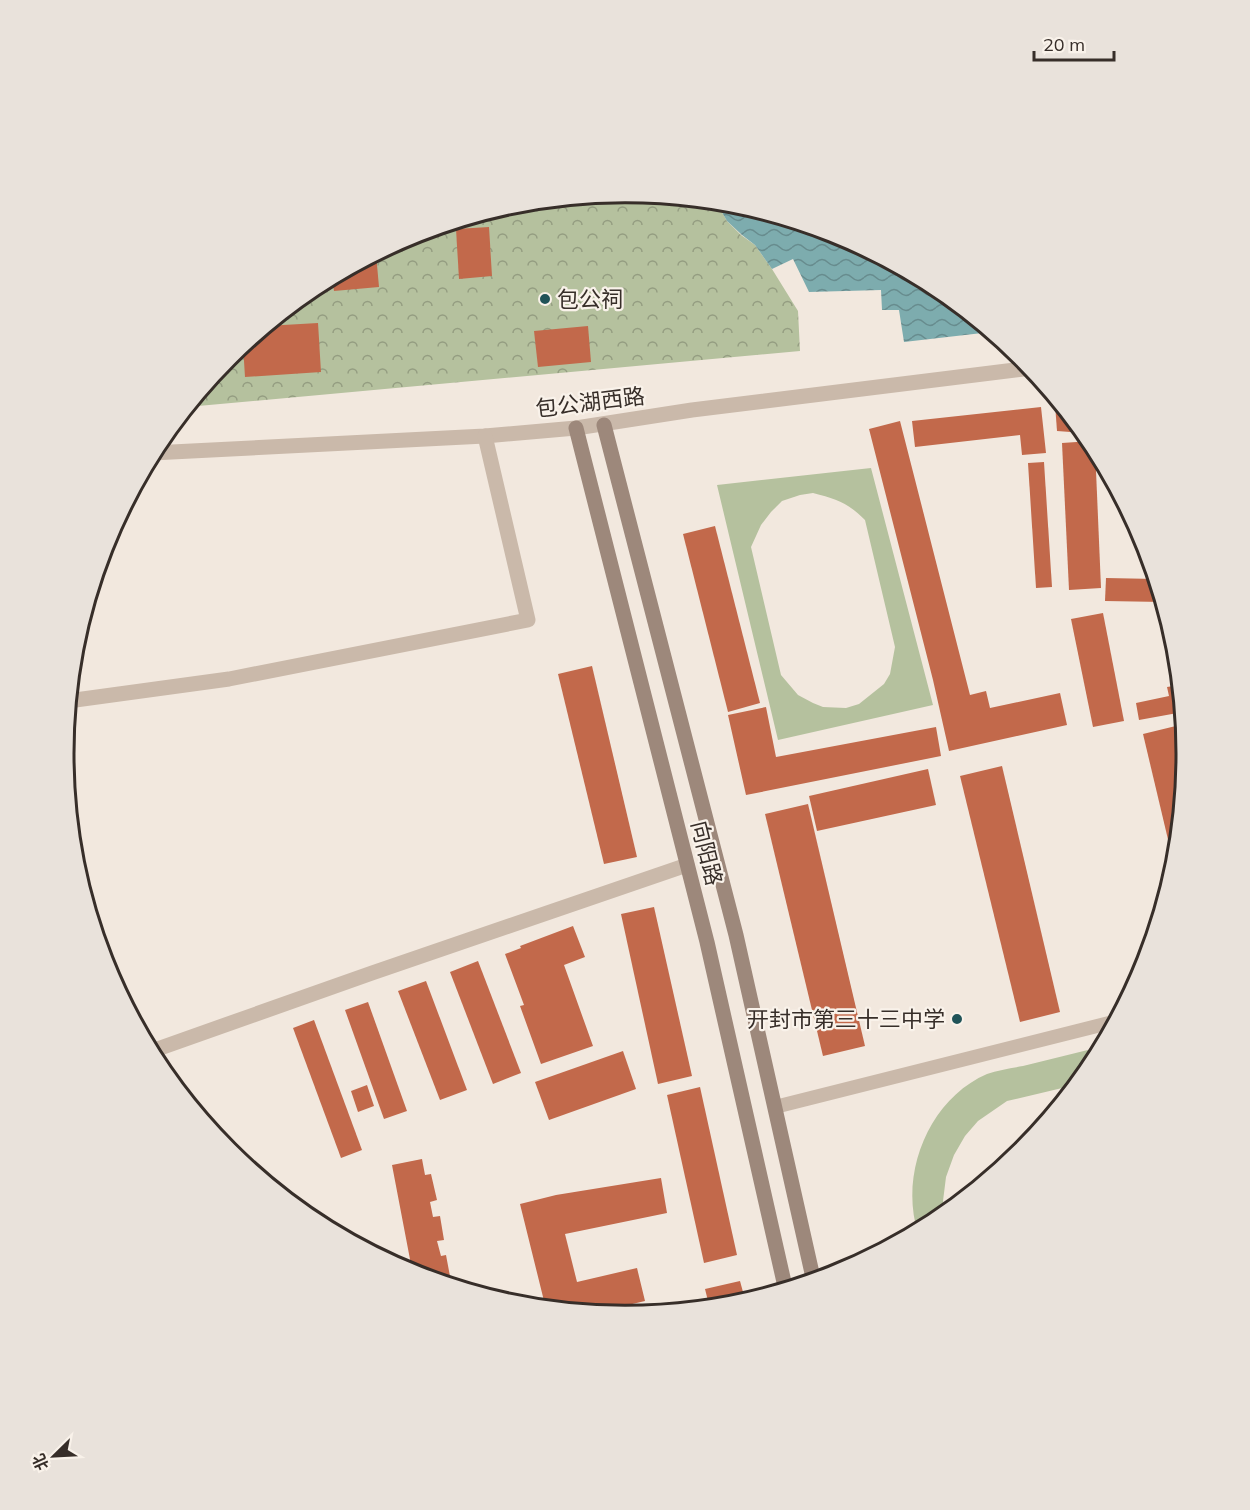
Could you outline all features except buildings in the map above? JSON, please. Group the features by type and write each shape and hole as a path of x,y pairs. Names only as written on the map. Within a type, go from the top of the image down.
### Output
{"street":[{"name":"包公湖西路","path":"164,452 485,436 576,428 692,410 1019,369"},
{"name":"向阳路","path":"604,425 736,936 812,1273"},
{"name":"向阳路","path":"576,428 707,942 784,1283"},
{"path":"77,700 229,680 528,620 485,436"},
{"path":"158,1049 687,865"}],"lane":[{"path":"775,1107 1107,1024"}],"green space":[{"name":"包公祠","path":"625,203 722,212 741,235 755,245 798,311 800,351 198,406 261,340 289,317 349,277 414,245 448,233 482,222 553,208"},
{"path":"871,468 933,705 778,740 717,485","holes":["813,493 847,505 865,520 895,647 890,674 884,684 859,704 846,708 823,707 813,703 798,695 781,675 751,547 761,525 782,501"]},
{"path":"1092,1049 1066,1087 1007,1101 978,1121 965,1136 954,1155 946,1177 944,1205 916,1224 913,1210 913,1187 916,1163 935,1120 949,1101 967,1086 987,1074"}],"water":[{"path":"722,212 768,222 836,245 901,277 961,317 981,333 904,342 899,310 882,310 881,290 809,292 793,259 772,269 755,245 727,221"}],"place":[{"name":"包公祠","path":"545,299"},
{"name":"开封市第三十三中学","path":"957,1019"}]}
